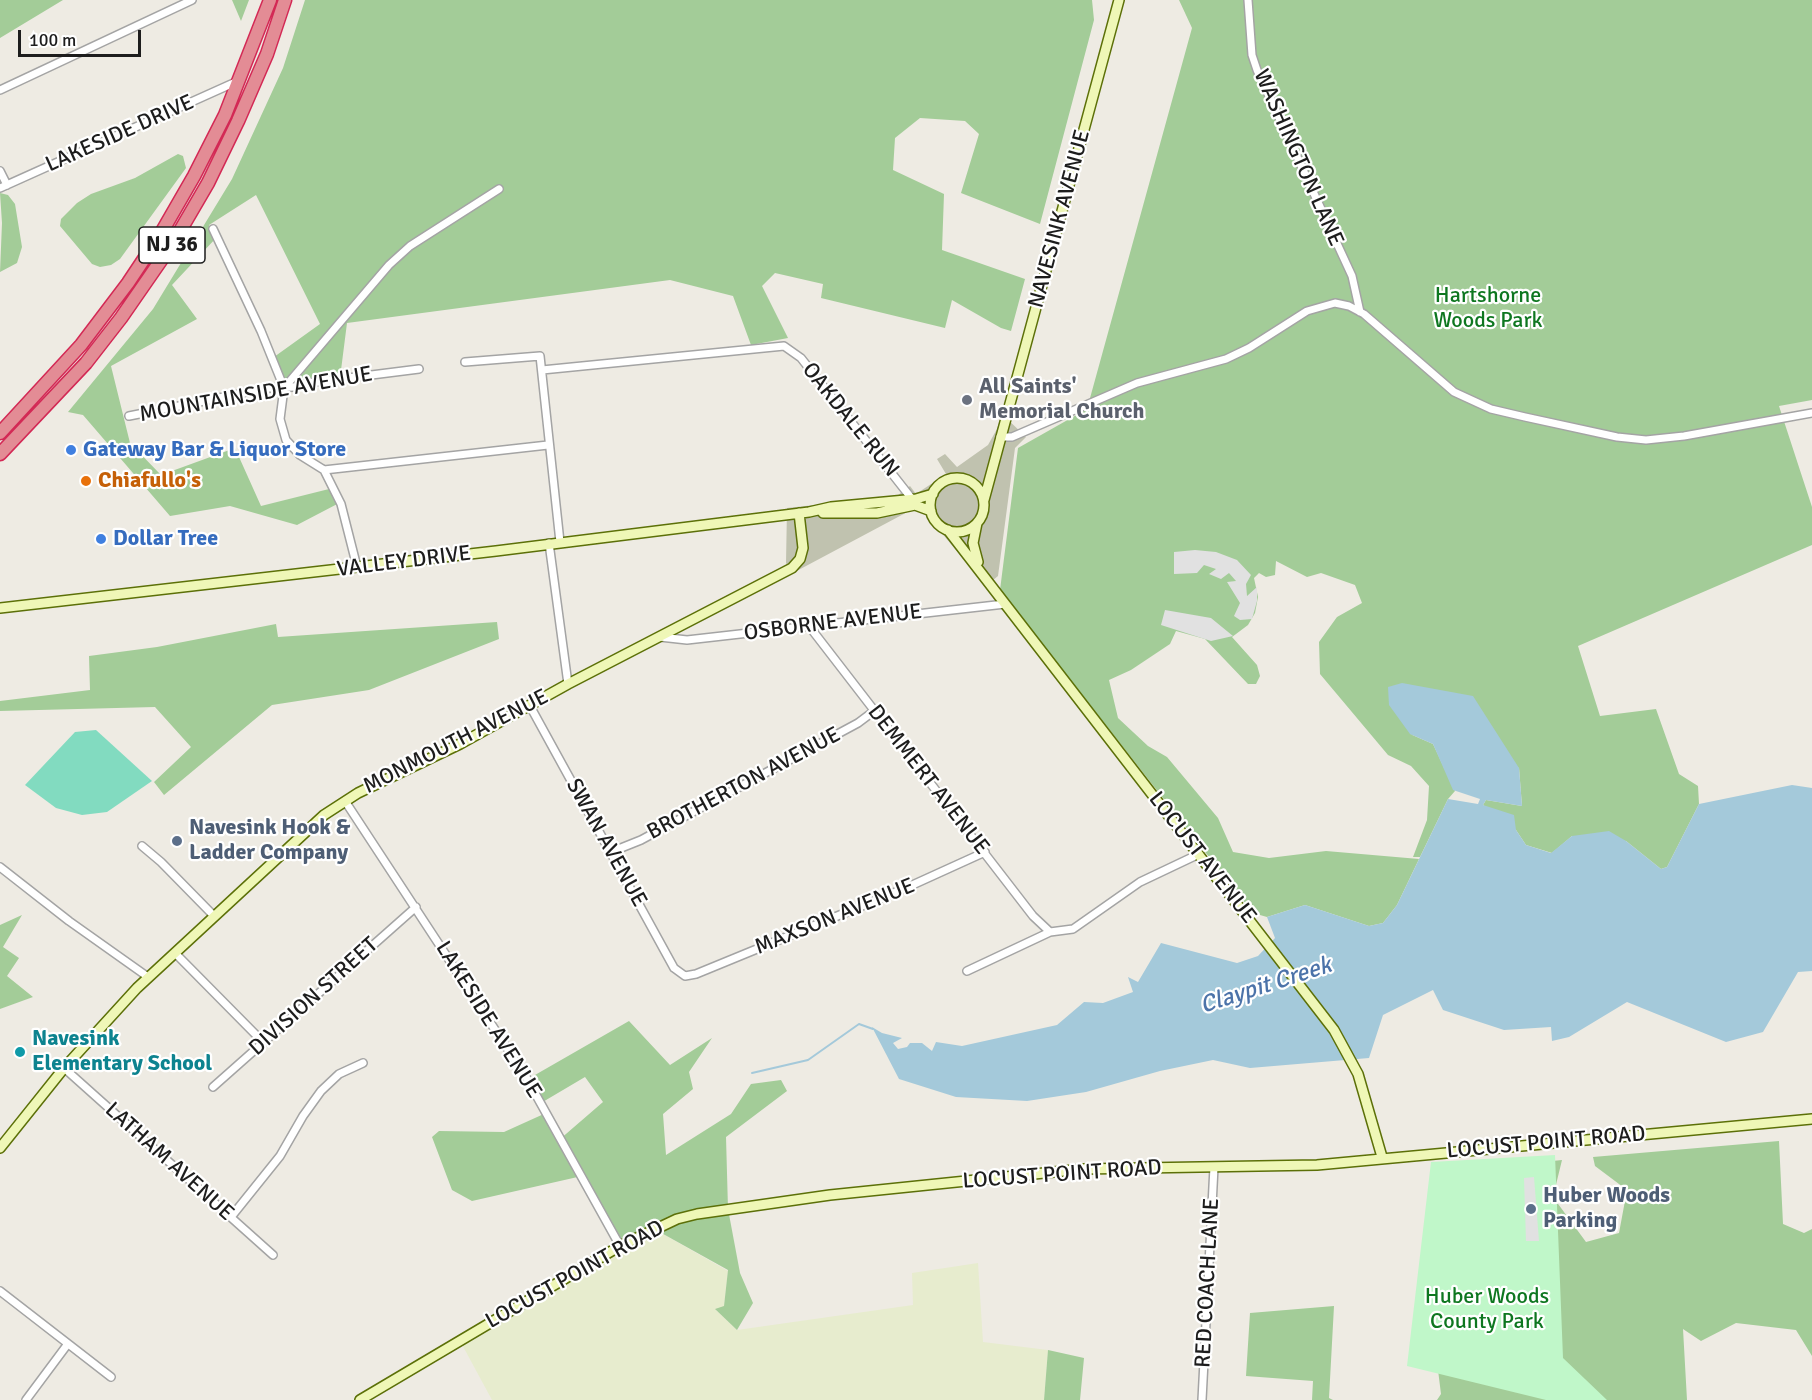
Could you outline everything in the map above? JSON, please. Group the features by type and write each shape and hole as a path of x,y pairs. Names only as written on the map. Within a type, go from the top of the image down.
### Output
{"highway":[{"name":"NJ 36","path":"0,433 67,361 133,275 194,176 240,80 270,0"},
{"name":"NJ 36","path":"0,454 86,363 139,293 178,234 208,183 238,121 267,54 285,0"}],"street":[{"path":"0,90 192,0"},
{"name":"NAVESINK AVENUE","path":"984,501 1119,0"},
{"name":"WASHINGTON LANE","path":"1248,0 1252,55 1257,70 1352,276 1360,312"},
{"name":"LAKESIDE DRIVE","path":"3,187 240,80"},
{"path":"0,171 3,187"},
{"path":"284,388 389,265 410,246 499,189"},
{"path":"213,229 261,331 284,388 280,419 286,440 300,455 324,470 341,504 357,567"},
{"path":"1000,437 1012,437 1137,383 1226,360 1318,306 1335,303 1360,312 1454,392 1491,409 1524,417 1617,437 1646,440 1684,436 1812,413"},
{"name":"OAKDALE RUN","path":"542,370 784,346 801,358 912,499"},
{"path":"465,362 540,356 560,542"},
{"name":"MOUNTAINSIDE AVENUE","path":"129,416 269,388 284,388 419,369"},
{"name":"NAVESINK AVENUE","path":"971,482 984,476 1000,437"},
{"path":"324,470 548,445"},
{"path":"960,478 971,482 979,489 984,501 978,522 966,530 948,530 937,522 931,511 933,494 940,484 949,479 960,478"},
{"name":"VALLEY DRIVE","path":"0,608 804,513 831,507 912,499 933,494"},
{"name":"VALLEY DRIVE","path":"804,513 877,513 915,504 931,511"},
{"name":"MONMOUTH AVENUE","path":"0,1148 64,1068 148,977 304,832 345,801 795,565 803,548 804,513"},
{"name":"LOCUST AVENUE","path":"978,522 973,543 985,578"},
{"name":"LOCUST AVENUE","path":"948,530 1330,1024 1353,1062 1382,1157"},
{"path":"549,543 568,684"},
{"name":"OSBORNE AVENUE","path":"660,637 687,640 1005,604"},
{"name":"DEMMERT AVENUE","path":"809,626 1033,916 1050,932"},
{"name":"SWAN AVENUE","path":"530,706 674,968 685,976"},
{"name":"BROTHERTON AVENUE","path":"611,852 641,840 858,723 874,711"},
{"name":"LAKESIDE AVENUE","path":"345,801 526,1077 620,1246"},
{"path":"142,846 214,916"},
{"name":"MAXSON AVENUE","path":"685,976 696,974 897,891 985,852"},
{"path":"968,971 1050,932 1073,928 1140,882 1199,854"},
{"path":"0,867 69,921 148,977"},
{"name":"DIVISION STREET","path":"213,1086 416,907"},
{"path":"175,953 263,1042"},
{"path":"231,1217 280,1156 303,1116 321,1091 339,1074 363,1063"},
{"name":"LATHAM AVENUE","path":"64,1068 273,1255"},
{"name":"LOCUST POINT ROAD","path":"360,1400 620,1246 684,1217 760,1204 1083,1169 1317,1165 1382,1157 1812,1119"},
{"name":"RED COACH LANE","path":"1202,1400 1214,1167"},
{"path":"0,1291 111,1377"},
{"path":"26,1400 67,1345"}],"shaded area":[{"path":"1002,414 1026,437 1015,448 998,576 986,586 925,513 913,509 791,574 786,563 787,508 897,496 910,486 916,494 946,474 937,459 945,454 957,467 988,445"},
{"path":"1195,550 1216,552 1237,560 1251,575 1246,584 1247,596 1257,587 1257,601 1252,619 1240,620 1234,616 1240,603 1227,582 1236,581 1229,573 1221,579 1209,574 1216,569 1204,565 1197,573 1174,574 1174,552"},
{"path":"1165,610 1211,618 1233,636 1211,641 1161,625"},
{"name":"Huber Woods Parking","path":"1534,1177 1539,1241 1526,1241 1524,1178"},
{"path":"656,1230 728,1271 724,1307 716,1310 737,1330 913,1305 912,1273 978,1263 983,1342 1048,1350 1044,1400 492,1400 459,1339"}],"green space":[{"path":"0,0 63,0 0,38"},
{"path":"232,0 249,0 241,21"},
{"path":"305,0 1092,0 1094,20 1040,224 961,193 979,134 965,121 920,118 895,138 893,170 944,194 942,250 1025,279 1011,331 1001,328 952,300 945,328 821,298 823,284 775,273 762,286 788,338 751,345 733,296 670,280 347,323 340,378 284,387 274,357 320,324 256,195 209,225 216,238 172,285 197,319 111,366 130,443 161,475 235,448 261,506 337,487 343,501 297,525 230,506 170,516 83,415 68,412 153,309 232,179 283,68"},
{"name":"Hartshorne Woods Park","path":"1179,0 1812,0 1812,400 1779,406 1812,507 1812,545 1578,646 1600,716 1656,709 1679,774 1698,786 1699,804 1667,867 1661,869 1626,841 1572,836 1552,853 1526,845 1516,830 1483,805 1486,800 1522,806 1519,768 1410,734 1433,744 1455,791 1448,799 1420,857 1413,857 1427,820 1429,786 1411,766 1388,755 1320,674 1319,642 1337,617 1362,603 1355,585 1321,573 1307,577 1276,561 1275,575 1266,577 1259,573 1254,578 1258,597 1255,613 1248,625 1232,637 1257,665 1260,676 1256,684 1248,684 1205,639 1176,631 1170,644 1131,670 1109,680 1118,718 1148,746 1167,757 1218,818 1233,852 1269,858 1326,851 1419,859 1397,905 1383,923 1369,926 1305,905 1267,917 1253,913 1000,590 1018,448 1087,409 1192,28"},
{"path":"178,154 183,156 186,168 120,259 111,265 100,267 92,264 60,226 61,219 77,203 91,194 135,178"},
{"path":"0,193 8,195 15,204 22,247 17,263 0,272 2,223"},
{"path":"497,622 499,639 369,690 272,705 164,795 154,782 191,747 155,707 0,711 0,701 90,690 89,656 157,647 276,624 278,637"},
{"path":"96,730 152,781 107,812 82,815 56,808 25,785 75,732"},
{"path":"22,915 3,947 19,958 7,976 33,997 0,1009 0,925"},
{"path":"629,1021 670,1065 712,1038 689,1072 693,1089 663,1114 666,1155 731,1114 751,1084 781,1080 787,1091 726,1137 728,1209 740,1273 753,1303 737,1330 715,1309 724,1306 728,1270 656,1230 622,1245 582,1176 472,1201 452,1190 432,1137 439,1131 504,1132 546,1113 559,1140 603,1102 585,1077 541,1103 528,1079"},
{"path":"1779,1141 1783,1224 1804,1233 1812,1229 1812,1356 1796,1330 1736,1323 1701,1341 1683,1329 1687,1400 1437,1400 1441,1394 1438,1370 1533,1163 1562,1160 1553,1197 1586,1242 1619,1233 1627,1190 1595,1166 1593,1157"},
{"name":"Huber Woods County Park","path":"1555,1155 1563,1358 1607,1400 1546,1400 1407,1366 1431,1162"},
{"path":"1334,1306 1329,1398 1333,1400 1312,1400 1313,1381 1246,1376 1250,1313"},
{"path":"1048,1350 1084,1358 1080,1400 1044,1400"}],"water":[{"path":"1402,683 1473,696 1519,768 1522,806 1486,800 1483,805 1514,815 1516,830 1526,845 1551,853 1572,836 1609,831 1626,841 1661,869 1667,867 1699,804 1792,785 1812,788 1812,971 1798,972 1763,1032 1726,1042 1627,1002 1569,1037 1552,1041 1551,1027 1504,1030 1443,1010 1433,990 1383,1015 1369,1058 1250,1068 1213,1060 1160,1071 1086,1092 1027,1101 956,1097 899,1079 872,1027 882,1033 902,1038 893,1043 898,1049 907,1047 910,1043 922,1043 932,1051 936,1042 962,1046 1057,1025 1084,1002 1103,1003 1133,992 1128,977 1138,982 1161,943 1237,963 1258,956 1275,938 1267,917 1305,905 1369,926 1383,923 1397,905 1448,799 1478,804 1480,799 1453,790 1433,744 1410,734 1389,705 1388,687"}],"waterway":[{"name":"Claypit Creek","path":"752,1073 808,1060 859,1024 873,1029"}],"place":[{"name":"All Saints' Memorial Church","path":"967,400"},
{"name":"Gateway Bar & Liquor Store","path":"71,450"},
{"name":"Chiafullo's","path":"86,481"},
{"name":"Dollar Tree","path":"101,539"},
{"name":"Navesink Hook & Ladder Company","path":"177,841"},
{"name":"Navesink Elementary School","path":"20,1052"},
{"name":"Huber Woods Parking","path":"1531,1209"}]}
